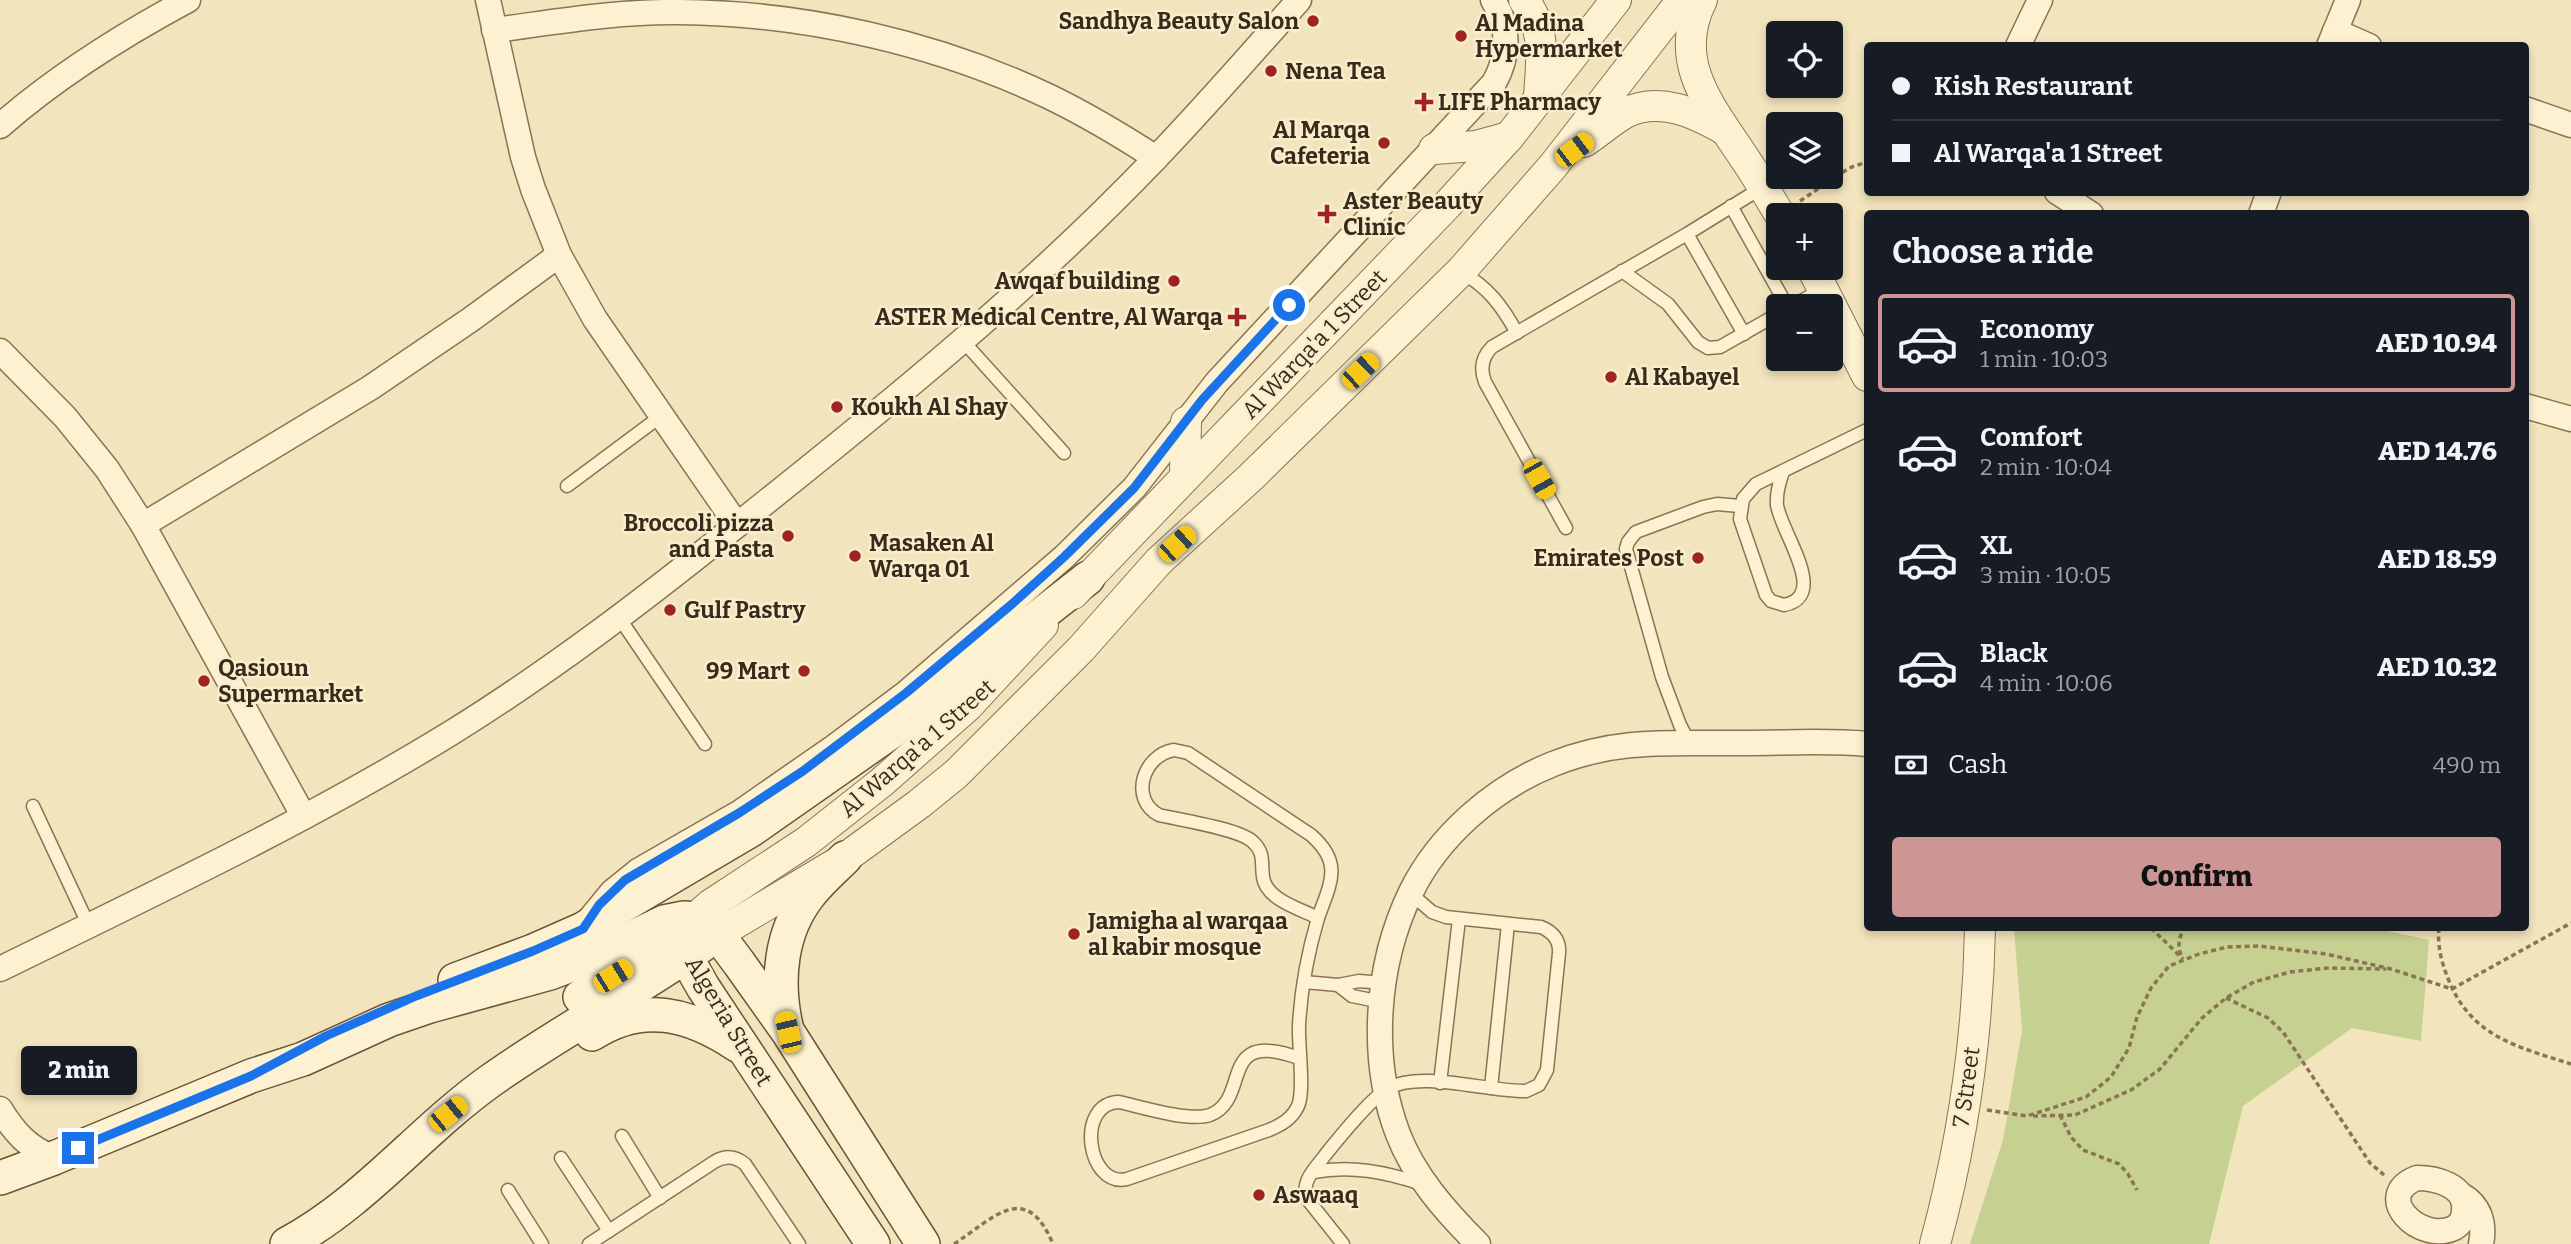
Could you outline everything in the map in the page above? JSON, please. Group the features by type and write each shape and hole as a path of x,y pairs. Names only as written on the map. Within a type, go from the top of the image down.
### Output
{"main road":[{"path":"251,1076 326,1036 416,996 583,929 751,830 891,732 1088,578"},
{"path":"788,1032 781,990 781,970 790,930 810,894 845,858"},
{"name":"Al Warqa'a 1 Street","path":"0,1178 251,1076 303,1059 389,1020 550,973 674,919 706,927"},
{"name":"Algeria Street","path":"873,1244 687,957 686,937 706,927 788,1032 923,1244"},
{"path":"491,1080 502,1057 518,1038 659,946 659,933 652,928"},
{"path":"287,1244 339,1211 434,1126 491,1080 687,957"},
{"path":"491,1080 516,1073 561,1053 610,1025 640,1016 674,1016 699,1023 745,1050"}],"street":[{"path":"0,126 64,75 188,0"},
{"path":"488,0 527,168 559,255 595,319 737,525"},
{"path":"0,969 253,846 382,775 522,688 668,581 851,436 963,341 1156,158 1299,0"},
{"path":"583,929 599,905 625,880 729,819 803,771 906,693 1012,604 1128,495 1153,467 1217,382 1486,93 1500,73 1506,37 1493,0"},
{"path":"1524,0 1534,16 1541,40 1539,98"},
{"path":"1585,0 1618,0"},
{"name":"Al Warqa'a 1 Street","path":"706,927 710,905 806,842 882,782 968,706 1185,477 1311,349 1509,137 1618,0"},
{"name":"Al Warqa'a 1 Street","path":"706,927 845,858 956,774 1081,649 1159,561 1270,458 1461,271 1553,166 1682,0"},
{"path":"1702,0 1690,36 1691,62 1700,88 1773,203"},
{"path":"2020,42 2040,0"},
{"path":"2348,0 2332,38 2350,42"},
{"path":"494,30 599,16 747,8 896,42 981,69 1050,97 1156,158"},
{"path":"1553,166 1614,120 1639,108 1679,109 1693,113 1725,130"},
{"path":"2529,110 2571,125"},
{"path":"1434,149 1476,146 1509,137"},
{"path":"2063,196 2085,210"},
{"path":"143,525 370,388 431,348 559,255"},
{"path":"1819,280 1864,370"},
{"path":"0,351 65,417 107,469 143,525 304,817"},
{"path":"2529,407 2571,419"},
{"path":"1185,477 1186,422"},
{"path":"1478,1244 1426,1185 1399,1137 1385,1089 1381,1044 1383,992 1396,931 1410,893 1429,862 1464,822 1504,790 1563,760 1600,748 1652,742 1690,744 1860,741"},
{"name":"7 Street","path":"1935,1244 1965,1105 1975,1019 1980,931"},
{"path":"0,1109 19,1137 54,1158"},
{"path":"2461,1195 2465,1205 2464,1216 2458,1226 2442,1238 2418,1226 2402,1213 2398,1202 2400,1191 2406,1182 2417,1178 2440,1181 2461,1195 2476,1207 2482,1220 2481,1244"}],"lane":[{"path":"1566,528 1482,375 1487,352 1763,187"},
{"path":"1731,206 1780,294"},
{"path":"1687,234 1744,334"},
{"path":"1461,271 1496,298 1517,333"},
{"path":"1622,271 1668,304 1703,346 1714,349 1720,347 1766,321"},
{"path":"1803,294 1816,280"},
{"path":"963,341 1064,453"},
{"path":"567,486 661,416"},
{"path":"1783,472 1777,506 1805,581 1803,595 1791,604 1777,604 1766,595 1740,519 1740,506 1750,488 1864,432"},
{"path":"1690,744 1662,677 1626,549 1632,537 1642,529 1703,507 1717,504 1740,506"},
{"path":"618,616 705,744"},
{"path":"1299,1058 1276,1050 1251,1055 1239,1067 1232,1091 1223,1105 1203,1116 1195,1117 1119,1102 1107,1104 1094,1117 1092,1134 1095,1156 1101,1171 1111,1179 1128,1179 1279,1126 1294,1113 1301,1096 1299,1058 1304,982 1332,869 1331,860 1323,846 1311,835 1188,753 1167,751 1155,759 1145,772 1142,787 1144,801 1153,812 1248,837 1262,855 1263,878 1269,890 1318,918"},
{"path":"33,806 89,926"},
{"path":"1343,1244 1305,1194 1306,1182 1342,1135 1385,1089 1407,1081 1526,1091 1543,1081 1547,1070 1559,953 1557,940 1541,927 1459,919 1432,912 1410,893"},
{"path":"1440,1083 1459,919"},
{"path":"1491,1088 1508,924"},
{"path":"1304,982 1338,985 1359,981 1383,992"},
{"path":"1338,985 1352,996 1383,992"},
{"path":"622,1136 660,1198"},
{"path":"589,1244 720,1159 733,1157 745,1164 799,1244"},
{"path":"561,1158 609,1231"},
{"path":"1313,1172 1340,1168 1367,1169 1426,1185"},
{"path":"508,1190 542,1244"}],"path":[{"path":"1797,203 1849,168 1864,163"},
{"path":"2027,1116 2086,1097 2112,1077 2129,1048 2137,1017 2151,988 2169,966 2183,959 2228,947 2259,946 2326,954 2391,969 2452,989 2571,923"},
{"path":"2154,931 2183,959"},
{"path":"2183,931 2179,949 2183,959"},
{"path":"2439,931 2441,963 2467,1014 2490,1034 2517,1047 2571,1064"},
{"path":"1965,1105 2027,1116 2085,1111 2131,1090 2160,1069 2202,1018 2226,998 2254,982 2290,972 2328,968 2391,969"},
{"path":"2226,998 2268,1018 2283,1032 2370,1163 2383,1174 2406,1182"},
{"path":"2060,1115 2071,1137 2083,1150 2119,1164 2137,1190"},
{"path":"954,1244 1007,1210 1021,1208 1035,1213 1045,1225 1053,1244"}],"green space":[{"path":"2014,931 2388,931 2429,940 2421,1041 2352,1028 2243,1106 2209,1244 1970,1244 2003,1140 2022,1031"}],"place":[{"name":"Sandhya Beauty Salon","path":"1313,21"},
{"name":"Al Madina Hypermarket","path":"1461,36"},
{"name":"Nena Tea","path":"1271,71"},
{"name":"LIFE Pharmacy","path":"1424,102"},
{"name":"Al Marqa Cafeteria","path":"1384,143"},
{"name":"Aster Beauty Clinic","path":"1327,214"},
{"name":"Awqaf building","path":"1174,281"},
{"name":"ASTER Medical Centre, Al Warqa","path":"1237,317"},
{"name":"Al Kabayel","path":"1611,377"},
{"name":"Koukh Al Shay","path":"837,407"},
{"name":"Broccoli pizza and Pasta","path":"788,536"},
{"name":"Masaken Al Warqa 01","path":"855,556"},
{"name":"Emirates Post","path":"1698,558"},
{"name":"Gulf Pastry","path":"670,610"},
{"name":"99 Mart","path":"804,671"},
{"name":"Qasioun Supermarket","path":"204,681"},
{"name":"Jamigha al warqaa al kabir mosque","path":"1074,934"},
{"name":"Aswaaq","path":"1259,1195"}],"route":[{"path":"78,1148 251,1076 326,1036 416,996 583,929 599,905 625,880 700,837 803,771 906,693 1012,604 1115,509 1153,467 1217,382 1289,305"}]}
